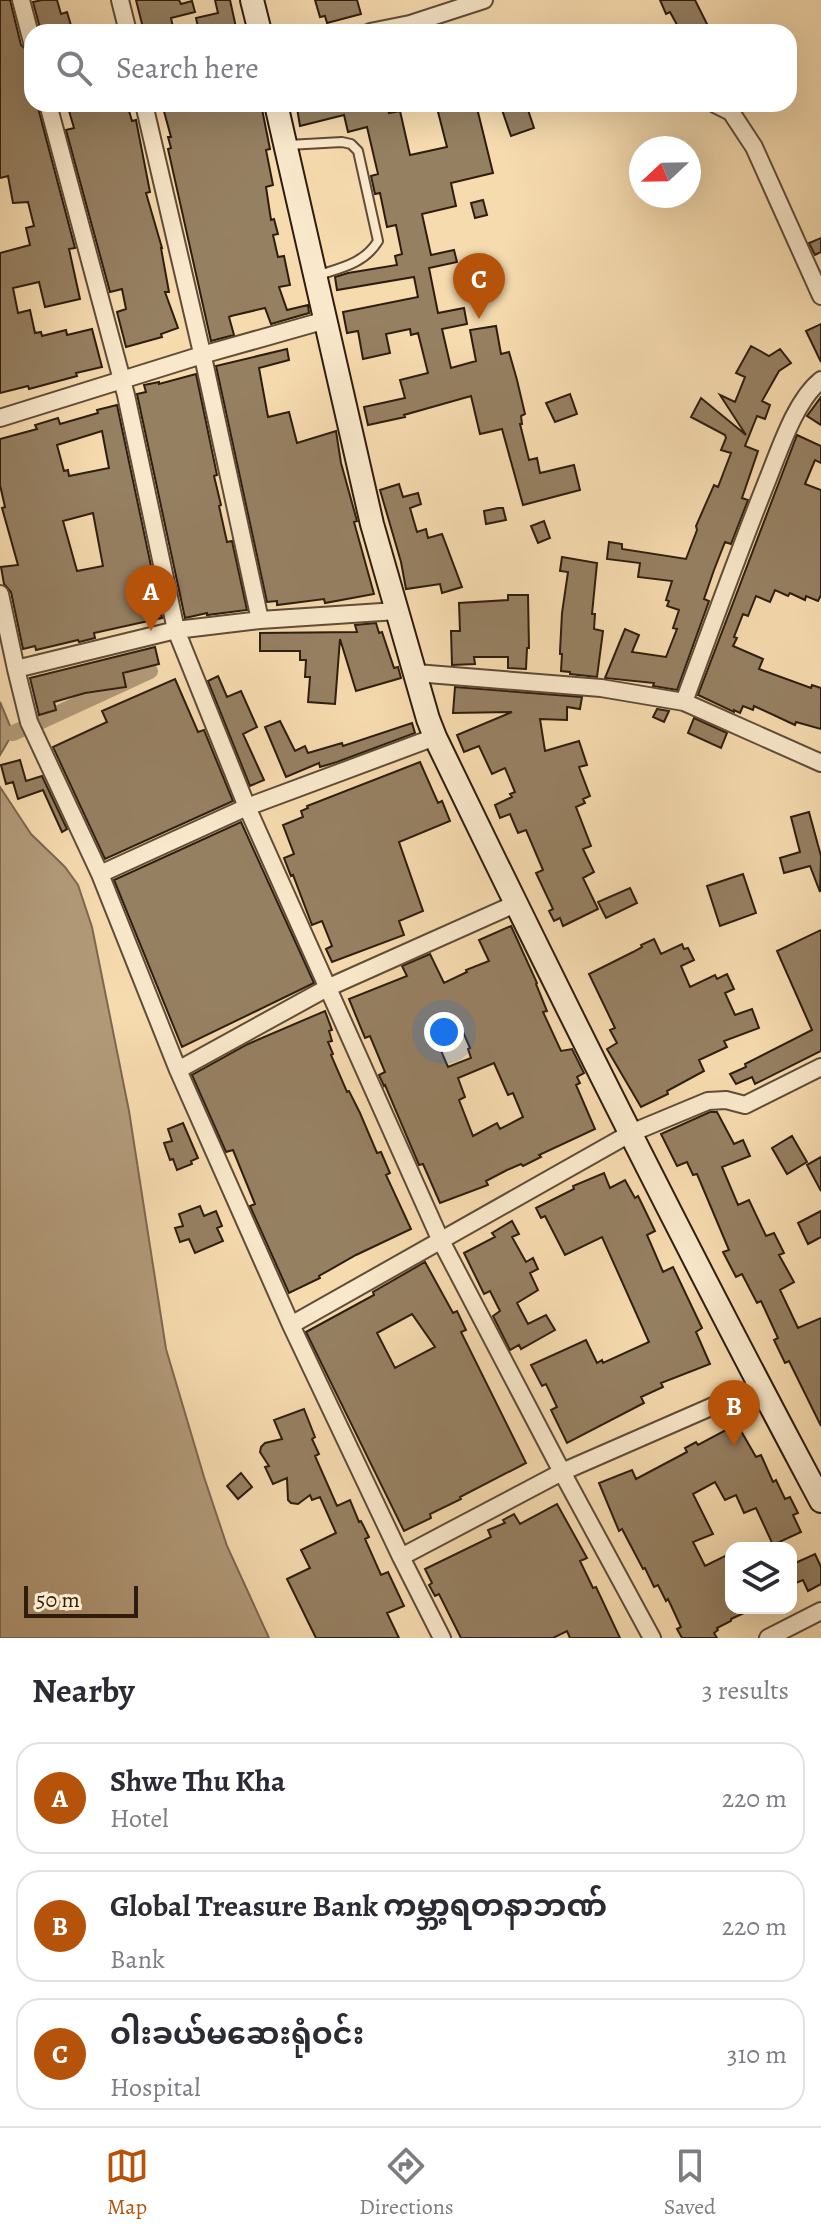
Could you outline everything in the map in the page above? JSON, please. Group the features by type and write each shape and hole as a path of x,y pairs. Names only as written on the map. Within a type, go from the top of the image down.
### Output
{"street":[{"path":"21,0 27,24"},
{"path":"120,0 126,24"},
{"path":"252,0 258,24"},
{"path":"410,24 484,0"},
{"path":"50,112 122,379 176,630 247,807 440,1239 652,1638"},
{"path":"146,112 260,620"},
{"path":"278,112 372,524 435,737 515,904 759,1386 821,1501"},
{"path":"731,112 754,147 821,296"},
{"path":"0,418 326,320"},
{"path":"684,702 783,441 808,390 821,380"},
{"path":"0,594 29,722 100,874 178,1070 291,1325 442,1638"},
{"path":"16,669 176,630 260,620 397,611"},
{"path":"416,673 601,688 684,702 821,763"},
{"path":"100,874 247,807 435,737"},
{"path":"178,1070 327,988 515,904"},
{"path":"291,1325 631,1133 708,1101 726,1100 745,1105 821,1067"},
{"path":"401,1557 562,1472 759,1386"},
{"path":"768,1638 821,1611"}],"lane":[{"path":"286,145 342,142 351,144 358,151 378,241 371,253 357,262 316,277"}],"shaded area":[{"path":"0,702 13,733 0,755"},
{"path":"0,787 31,834 65,867 78,885 92,927 129,1111 166,1349 227,1546 269,1638 0,1638"}],"building":[{"path":"0,0 10,0 24,48 24,112 39,112 75,248 69,249 80,299 45,307 39,282 13,288 18,313 30,310 35,333 41,332 42,336 66,330 67,335 92,329 102,367 29,389 28,386 0,393 0,253 30,245 26,228 34,226 28,202 13,203 8,176 0,178"},
{"path":"57,0 61,14 67,12 71,24 39,24 33,2"},
{"path":"136,0 179,0 181,4 192,1 195,12 171,18 172,24 142,24"},
{"path":"215,0 230,0 235,24 197,24 196,18 218,13"},
{"path":"315,0 357,0 361,14 327,23 325,16 320,17"},
{"path":"660,0 695,0 707,24 677,24 670,12 666,14"},
{"path":"69,112 129,112 132,121 136,120 150,192 146,193 162,248 169,292 165,292 178,328 161,334 162,337 126,347 117,312 126,309 122,289 110,292 66,130 74,128"},
{"path":"164,112 263,112 273,185 266,187 271,220 274,219 278,234 273,235 278,257 284,256 290,285 279,287 287,310 308,305 309,313 271,324 265,308 231,316 234,335 211,341 168,149 171,148 168,137 171,137"},
{"path":"298,112 400,112 410,155 447,147 438,112 478,112 493,173 451,183 456,206 422,214 431,255 454,250 457,262 429,268 438,313 464,308 467,324 442,329 451,368 476,361 470,330 496,326 501,354 509,352 517,380 525,414 521,416 520,424 529,460 537,458 540,473 574,465 580,490 523,505 502,429 480,434 471,396 368,425 364,407 405,398 400,380 428,373 418,333 411,335 410,329 386,334 390,353 363,359 358,331 347,333 343,312 418,297 414,277 337,290 335,277 397,265 395,256 402,254 396,225 387,227 380,193 375,194 371,176 378,174 367,127 348,132 344,115 300,126"},
{"path":"503,112 529,112 534,128 511,136"},
{"path":"483,200 487,215 475,218 471,203"},
{"path":"821,238 821,252 815,255 809,243"},
{"path":"821,324 821,362 806,331"},
{"path":"751,346 769,356 780,349 791,363 779,371 762,401 770,405 765,419 757,416 745,446 758,451 742,498 748,500 731,544 725,542 714,570 704,599 709,601 677,690 653,686 654,683 605,678 625,629 639,635 632,652 666,657 677,629 673,628 679,610 667,606 672,581 638,577 640,563 607,559 609,542 622,544 622,549 686,559 696,526 714,485 718,487 731,453 721,450 725,435 691,417 701,398 746,435 720,395 735,402 745,377 736,373"},
{"path":"287,349 289,360 259,368 268,417 289,412 297,443 336,431 341,463 357,521 354,522 374,594 325,603 324,599 277,605 277,601 267,602 216,366"},
{"path":"196,374 217,475 214,476 219,506 227,542 232,541 247,610 185,618 137,394 146,392 144,385"},
{"path":"570,394 577,414 555,422 546,403"},
{"path":"821,397 821,425 807,416"},
{"path":"117,405 162,618 94,633 95,638 79,642 36,650 35,646 23,649 11,592 4,584 1,567 18,565 2,508 5,507 0,485 0,439 37,429 35,425 58,418 60,424 98,413 97,410","holes":["102,431 109,468 69,476 68,470 64,471 57,445","93,513 103,566 77,571 63,521"]},
{"path":"797,435 821,446 821,463 815,460 805,484 821,490 821,595 818,601 806,596 805,600 775,590 770,602 756,596 748,616 743,614 733,646 763,659 759,669 811,688 812,685 821,688 821,729 796,722 795,725 754,706 753,710 743,706 740,713 734,712 698,695"},
{"path":"399,484 403,497 418,493 421,504 410,508 417,532 426,529 428,538 442,534 462,587 442,593 440,584 406,589 380,490"},
{"path":"503,508 506,520 486,524 484,511"},
{"path":"544,521 550,538 538,543 531,526"},
{"path":"562,557 597,563 592,614 595,614 594,629 603,631 597,677 561,671 562,613 568,572 560,571"},
{"path":"508,595 528,595 529,648 526,669 508,668 508,657 474,657 475,664 452,665 451,631 460,631 459,603 508,600"},
{"path":"376,623 401,678 356,691 340,639 335,704 308,702 310,677 305,677 306,660 300,660 300,651 260,651 260,633 357,632 355,625"},
{"path":"155,647 159,664 123,673 126,687 85,693 54,702 56,710 39,715 30,678"},
{"path":"218,676 227,697 241,691 257,727 243,734 264,780 250,786 208,681"},
{"path":"175,679 198,732 204,730 233,801 105,859 53,747 107,722 102,711"},
{"path":"455,687 582,697 580,709 567,707 567,720 540,719 545,751 579,741 587,765 579,767 590,796 583,799 585,803 576,807 591,846 583,849 594,872 583,878 598,909 563,926 560,918 554,921 549,911 553,909 536,873 543,870 526,830 518,833 510,814 500,818 495,805 512,797 510,794 515,792 505,768 492,774 479,746 464,752 457,735 512,712 453,713"},
{"path":"657,709 669,711 664,722 653,717"},
{"path":"694,718 727,733 721,748 688,733"},
{"path":"280,721 295,751 305,746 308,753 342,743 343,746 412,723 415,733 337,762 320,767 319,763 286,777 265,727"},
{"path":"20,760 26,781 42,776 67,829 62,832 43,790 18,799 13,782 6,784 1,765"},
{"path":"420,762 438,803 442,801 450,821 399,842 423,911 399,921 404,935 332,962 326,949 332,946 322,921 312,925 284,858 294,854 283,825 303,817 301,811 307,806"},
{"path":"809,812 821,856 820,892 810,866 784,873 780,858 800,852 791,817"},
{"path":"241,822 314,983 182,1047 114,880"},
{"path":"743,874 756,913 720,926 707,886"},
{"path":"630,888 637,903 606,918 598,902"},
{"path":"511,926 537,983 547,1011 543,1012 561,1051 572,1049 584,1073 577,1077 580,1083 576,1085 595,1129 539,1155 541,1157 523,1166 521,1164 507,1170 486,1181 488,1185 440,1203 423,1164 419,1165 379,1075 385,1072 370,1036 365,1038 349,999 407,976 402,966 430,954 444,983 489,961 479,940","holes":["460,1025 471,1058 448,1067 435,1037","494,1063 508,1095 513,1093 523,1117 500,1129 497,1123 473,1136 459,1100 465,1097 458,1078"]},
{"path":"821,930 821,1051 755,1084 752,1077 736,1084 730,1074 812,1030 777,951"},
{"path":"654,939 661,954 682,944 684,949 688,948 694,960 681,966 690,987 715,975 717,979 727,974 734,989 725,993 735,1015 752,1009 759,1028 724,1041 727,1047 699,1060 704,1071 641,1107 607,1049 617,1043 610,1030 615,1028 589,974"},
{"path":"325,1011 332,1030 329,1031 332,1041 328,1042 331,1055 377,1153 381,1152 390,1173 386,1175 411,1229 356,1255 289,1293 250,1206 255,1204 233,1150 226,1152 192,1075 248,1044"},
{"path":"710,1112 717,1112 734,1144 743,1140 750,1156 722,1167 738,1205 749,1200 766,1236 774,1233 784,1253 779,1255 794,1282 780,1290 798,1328 821,1318 821,1426 789,1361 785,1363 774,1340 778,1338 761,1301 757,1303 742,1274 736,1277 723,1252 729,1250 697,1174 693,1175 687,1162 677,1166 661,1134"},
{"path":"183,1123 198,1158 177,1170 164,1143 172,1141 168,1129"},
{"path":"792,1136 807,1162 787,1174 772,1148"},
{"path":"821,1157 821,1191 807,1165"},
{"path":"604,1173 610,1188 625,1180 635,1198 638,1196 655,1231 647,1235 663,1272 673,1267 702,1328 696,1332 710,1364 661,1383 663,1387 641,1397 644,1403 567,1443 551,1410 557,1407 546,1384 542,1386 531,1365 586,1340 597,1363 649,1342 602,1237 565,1255 545,1216 541,1218 536,1208 574,1189 573,1186"},
{"path":"200,1206 204,1216 216,1211 222,1226 217,1228 223,1241 195,1253 189,1239 180,1242 175,1228 183,1226 179,1214"},
{"path":"821,1211 821,1237 808,1244 798,1223"},
{"path":"512,1221 519,1234 512,1237 526,1262 533,1258 538,1269 530,1273 538,1290 517,1303 528,1324 546,1315 555,1330 521,1349 519,1345 510,1350 493,1316 500,1311 490,1291 484,1294 464,1253 495,1237 492,1233"},
{"path":"425,1262 453,1313 457,1311 466,1330 461,1332 526,1463 460,1497 430,1514 431,1518 404,1531 306,1332 374,1295 373,1292","holes":["412,1314 435,1347 395,1368 377,1333"]},
{"path":"304,1409 319,1454 315,1456 337,1506 350,1500 369,1537 365,1539 381,1575 388,1572 404,1606 387,1613 399,1638 316,1638 287,1579 310,1568 301,1550 336,1533 320,1497 312,1500 310,1495 298,1504 291,1503 288,1500 287,1478 273,1484 265,1467 269,1466 260,1452 265,1443 282,1439 274,1420"},
{"path":"737,1424 756,1457 761,1455 785,1499 790,1497 798,1513 793,1515 801,1532 779,1542 772,1542 756,1508 744,1513 736,1495 725,1500 715,1482 693,1494 713,1534 693,1542 705,1566 725,1556 725,1614 742,1614 717,1628 714,1633 717,1638 682,1638 677,1629 681,1627 668,1599 666,1601 658,1585 654,1587 622,1529 619,1531 599,1483 632,1470 636,1479 687,1452 685,1448 696,1442 698,1445"},
{"path":"241,1473 252,1487 238,1499 227,1486"},
{"path":"557,1504 587,1558 580,1561 620,1638 570,1638 567,1631 553,1638 461,1638 439,1594 435,1596 429,1585 432,1583 425,1569 491,1537 488,1530 505,1523 503,1520 514,1514 520,1524"},
{"path":"815,1554 821,1567 821,1584 808,1591 803,1580 797,1582 797,1562"}],"waterway":[{"path":"37,723 150,671"},
{"path":"13,733 27,727"}],"place":[{"name":"ဝါးခယ်မဆေးရုံဝင်း","path":"479,319"},
{"name":"Shwe Thu Kha","path":"151,631"},
{"name":"Global Treasure Bank ကမ္ဘာ့ရတနာဘဏ်","path":"734,1446"}]}
